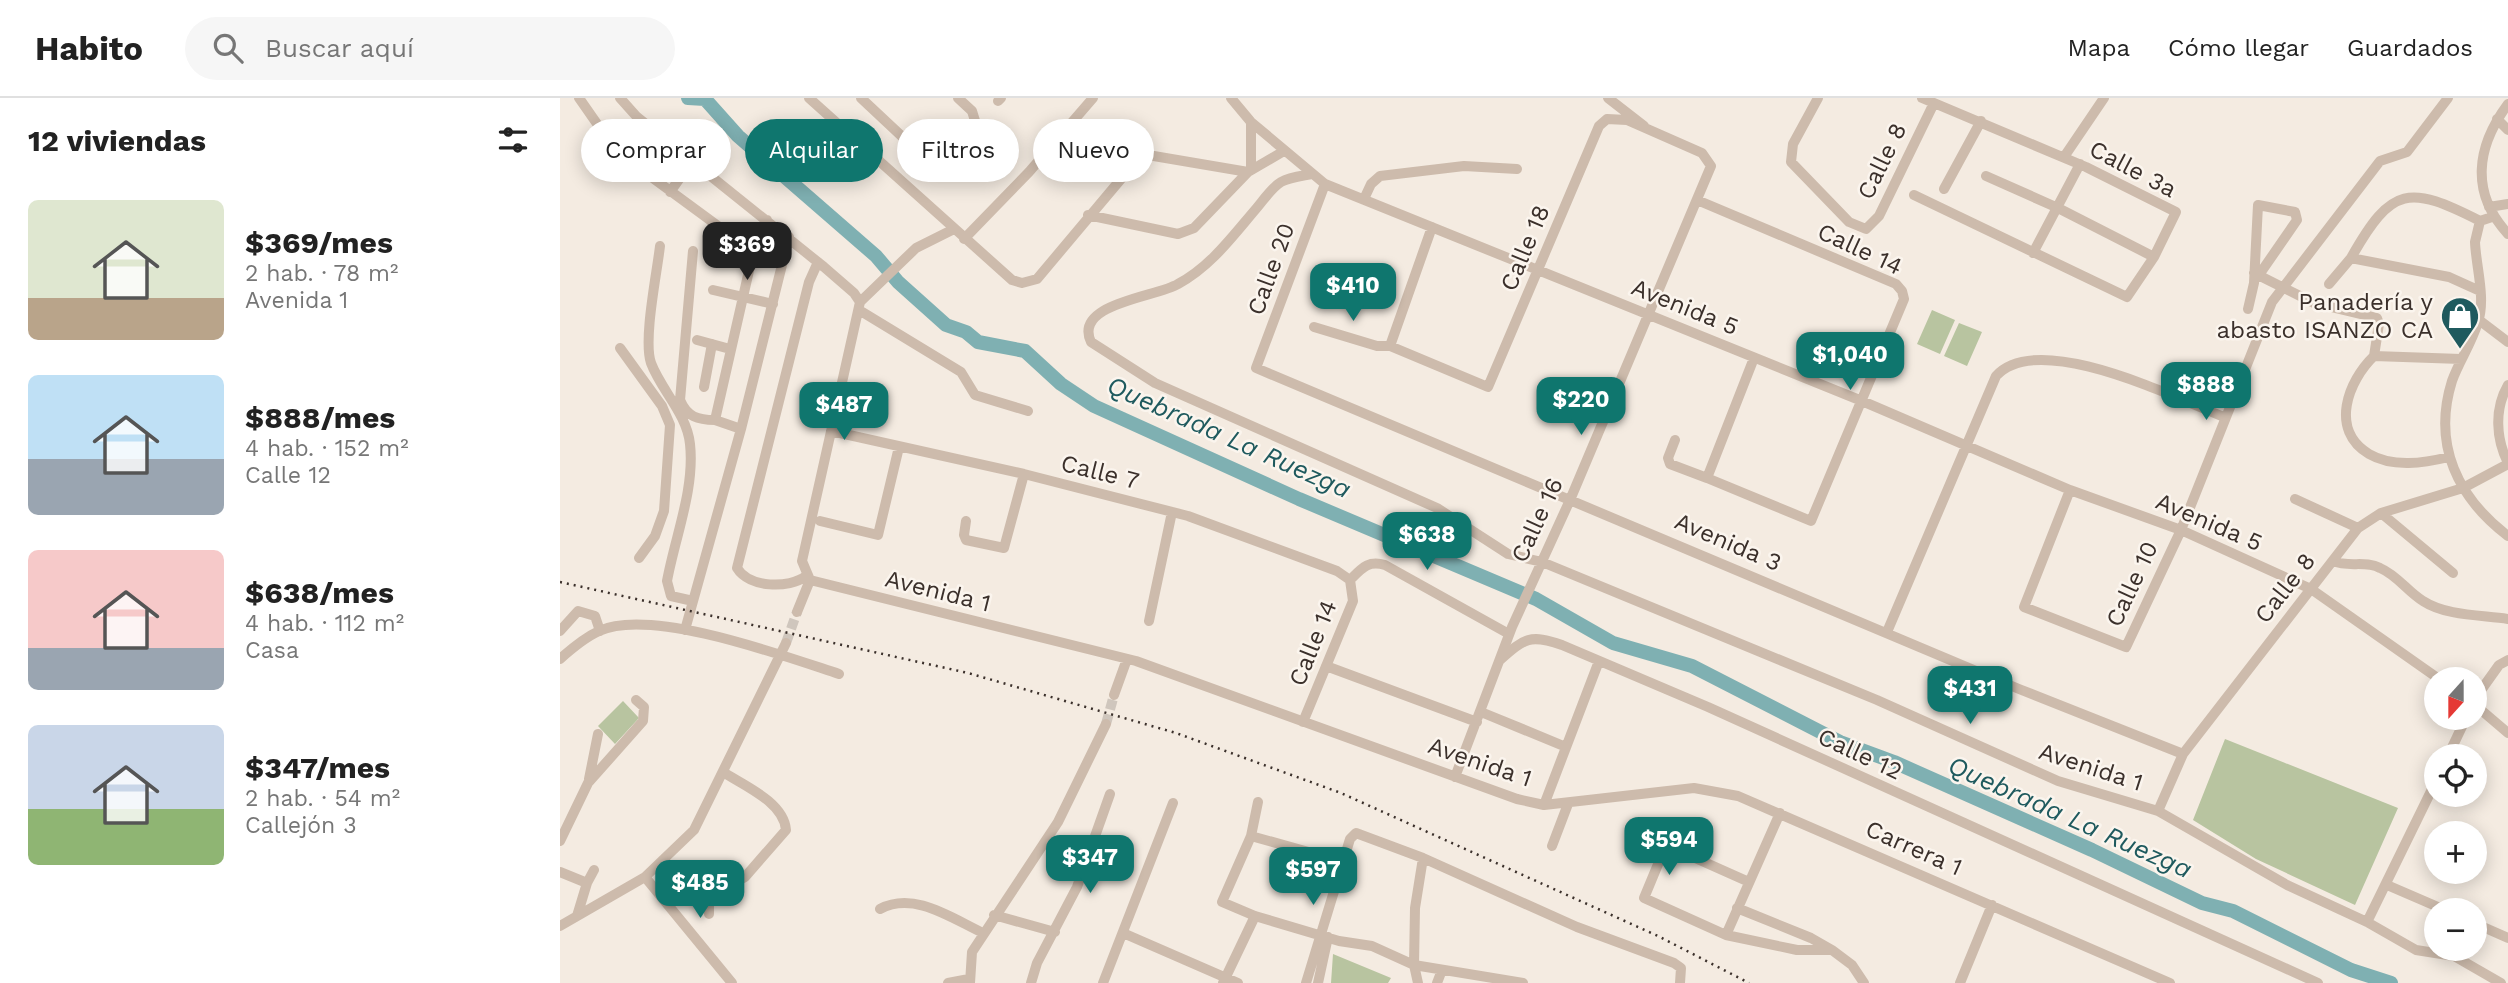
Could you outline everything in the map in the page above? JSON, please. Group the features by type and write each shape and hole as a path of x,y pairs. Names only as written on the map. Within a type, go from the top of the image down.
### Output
{"street":[{"path":"579,98 607,143 733,237 747,242 756,240"},
{"path":"620,98 640,119"},
{"path":"809,98 1013,281 1031,283 1142,154 1250,171"},
{"path":"861,98 925,158 937,163 945,161 976,124 972,111 958,98"},
{"path":"964,239 1029,172 1093,98"},
{"name":"Avenida 5","path":"1231,98 1251,122 1325,184 1862,401 2070,490 2181,530 2311,589 2424,668"},
{"path":"1608,98 1636,117 1646,130"},
{"name":"Calle 8","path":"1818,98 1793,144 1791,162 1849,222 1866,229 1878,216 1934,103"},
{"name":"Calle 3a","path":"1914,195 2127,297 2154,257 2176,212 2080,164 1922,98"},
{"path":"2064,157 2105,98"},
{"name":"Calle 10","path":"2070,490 2024,607 2126,647 2181,530 2265,317 2282,287 2380,161 2407,152 2448,98"},
{"path":"2508,104 2497,119 2483,149 2482,177 2491,212 2508,234"},
{"name":"Calle 18","path":"1390,346 1488,387 1599,126 1607,119 1616,118 1646,130"},
{"path":"2497,119 2508,130"},
{"path":"1944,189 1981,121"},
{"path":"1250,171 1251,122"},
{"name":"Calle 16","path":"1500,660 1510,631 1570,500 1711,166 1702,153 1646,130"},
{"path":"1088,215 1178,234 1194,228 1250,171 1284,151"},
{"path":"2033,253 2080,164"},
{"path":"1364,200 1371,184 1380,176 1464,166 1517,169"},
{"name":"Avenida 1","path":"1312,174 1279,183 1207,264 1191,277 1175,287 1100,313 1089,326 1087,334 1091,342 1155,383 1437,509 1508,554 1877,700 2058,781 2158,811 2287,885 2367,922 2416,950 2454,956 2501,983"},
{"path":"1986,176 2058,208 2154,257"},
{"path":"670,192 677,182"},
{"path":"718,182 789,237 854,293 859,306 961,372 975,395 1028,411"},
{"name":"Calle 20","path":"1256,368 1325,184"},
{"path":"2329,284 2388,205 2404,196 2431,199 2480,221"},
{"name":"Calle 14","path":"1697,200 1896,284 1904,299 1811,521 1707,478"},
{"path":"2508,204 2480,221 2475,242 2480,291 2479,320 2461,359 2446,407 2445,434 2449,457 2463,488 2483,517 2508,537"},
{"path":"2248,309 2256,274 2258,205 2295,212 2297,220 2256,274"},
{"path":"715,420 741,297 756,240 766,220"},
{"path":"1314,327 1377,346 1390,346 1432,227"},
{"path":"797,612 808,578 802,561 859,306 910,253 925,242 954,229"},
{"path":"685,630 741,429 789,237"},
{"path":"660,246 649,341 651,362 685,412 699,420 715,420 741,429"},
{"path":"692,251 677,401 690,442 691,475 667,581 671,596 693,601"},
{"path":"2351,258 2389,263 2449,277 2480,291"},
{"path":"808,578 784,586 745,577 737,568 809,282 818,262"},
{"path":"2256,274 2326,307 2377,318 2379,324 2374,356 2361,369 2349,388 2345,410 2347,427 2356,442 2368,454 2406,464 2449,457"},
{"path":"713,290 773,304"},
{"path":"2479,320 2505,338"},
{"path":"697,340 730,349"},
{"path":"704,387 712,344"},
{"path":"620,348 662,406 670,425 664,511 655,536 639,558"},
{"path":"2374,356 2461,359"},
{"path":"1675,440 1668,458 1670,464 1707,478 1754,358"},
{"path":"1887,632 1996,376 2005,366 2017,362 2081,363 2099,367 2224,417"},
{"name":"Avenida 3","path":"1256,368 2019,689 2183,754"},
{"path":"2508,386 2498,421 2503,452 2508,463"},
{"path":"662,406 677,401"},
{"name":"Calle 7","path":"831,432 1024,474 1172,512 1283,550 1337,571 1350,580"},
{"path":"820,521 878,535 899,447"},
{"name":"Calle 8","path":"2158,811 2183,754 2358,528 2381,513 2463,488 2508,463"},
{"path":"966,521 967,540 1004,548 1008,542 1024,474"},
{"path":"2295,499 2358,528"},
{"path":"1149,621 1172,512"},
{"path":"2381,513 2453,573"},
{"path":"2333,561 2383,569 2423,601 2444,610 2508,619"},
{"path":"1350,580 1366,564 1375,562 1385,565 1510,631"},
{"name":"Avenida 1","path":"808,578 1127,659 1455,777 1544,805 1632,794"},
{"name":"Calle 14","path":"1303,722 1353,601 1350,580"},
{"path":"560,631 578,611 595,617 600,631"},
{"path":"560,659 600,631 631,625 685,630 782,655 839,674"},
{"name":"Calle 12","path":"1500,660 1528,639 1539,637 1708,707 2318,983"},
{"path":"560,926 645,877 694,830 786,643"},
{"path":"1114,695 1127,659"},
{"path":"1455,777 1500,660"},
{"path":"2487,683 2499,665 2508,660"},
{"path":"1544,805 1599,661"},
{"path":"1326,666 1566,747"},
{"path":"588,783 643,721 644,707 636,700"},
{"path":"2487,714 2508,733"},
{"path":"948,983 970,981 972,952 1058,822 1106,724"},
{"path":"560,841 588,783 598,734"},
{"path":"709,914 709,899 716,887 733,884 746,877 786,830 782,817 771,804 723,772"},
{"name":"Carrera 1","path":"1632,794 1693,788 1738,796 2170,983"},
{"path":"1031,983 1037,963 1077,887 1110,794"},
{"path":"1258,802 1251,836 1222,902 1255,916 1372,946 1414,965 1523,983"},
{"path":"1103,983 1173,803"},
{"path":"1552,846 1568,804"},
{"path":"2367,922 2424,806"},
{"path":"1726,935 1780,813"},
{"path":"1306,983 1324,935 1350,839 1356,833 1365,834 1423,858 1577,928 1674,963 1681,968 1680,983"},
{"path":"1251,836 1344,862"},
{"path":"1749,881 1666,845 1644,898 1726,935 1772,946 1832,950"},
{"path":"1418,983 1414,965 1415,908 1423,858"},
{"path":"577,916 594,870"},
{"path":"560,872 587,883"},
{"path":"645,877 732,983"},
{"path":"2387,885 2424,901"},
{"path":"880,909 894,901 904,901 929,908 983,933"},
{"path":"1960,983 1993,905"},
{"path":"1737,908 1811,938 1832,950 1852,965 1864,983"},
{"path":"994,915 1055,932"},
{"path":"1224,980 1255,916"},
{"path":"2487,929 2508,938"},
{"path":"1123,933 1224,980 1238,983"},
{"path":"1318,983 1324,935"},
{"path":"1437,983 1442,970"}],"green space":[{"path":"1932,310 1955,320 1940,354 1917,344"},
{"path":"1959,323 1982,332 1967,366 1944,356"},
{"path":"623,701 639,718 615,744 598,726"},
{"path":"2225,739 2398,808 2355,905 2256,859 2193,820"},
{"path":"1333,954 1391,978 1388,983 1331,983"}],"waterway":[{"name":"Quebrada La Ruezga","path":"688,98 705,99 738,136 876,256 898,282 946,325 966,332 978,342 1025,351 1061,384 1094,406 1299,499 1536,599 1613,643 1692,666 1840,742 1894,762 2092,850 2202,903 2233,911 2351,970 2391,983"}],"tunnel":[{"path":"786,643 797,612"},
{"path":"1106,724 1114,695"}],"railway":[{"path":"560,582 968,673 1176,733 1341,793 1658,936 1749,983"}],"place":[{"name":"Panadería y abasto ISANZO CA","path":"2460,350"}]}
